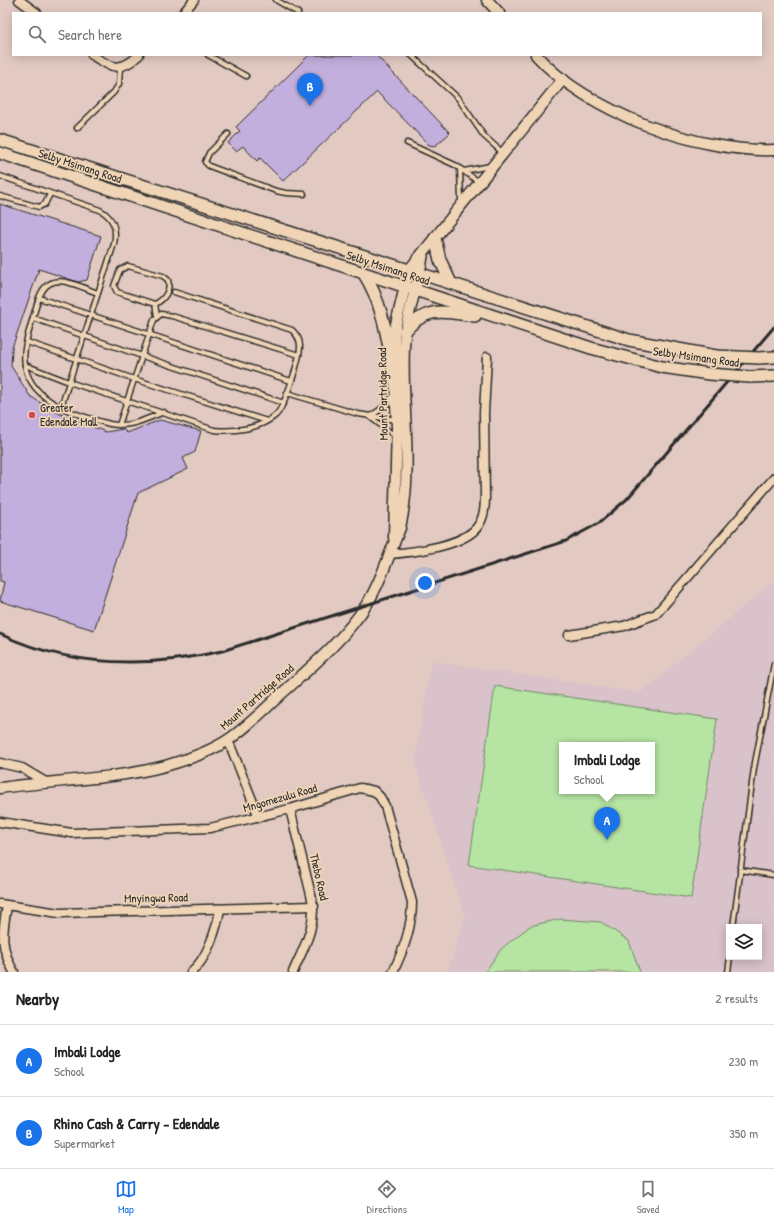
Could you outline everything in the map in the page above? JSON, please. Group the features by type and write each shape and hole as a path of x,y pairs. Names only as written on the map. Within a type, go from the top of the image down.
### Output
{"main road":[{"name":"Selby Msimang Road","path":"0,140 629,340 716,356 759,358 774,357"},
{"name":"Selby Msimang Road","path":"0,153 404,286 499,319 635,360 682,371 750,377 774,376"},
{"path":"435,238 440,260 451,283"},
{"path":"364,274 373,287 382,314 395,385"},
{"path":"405,331 421,316 435,312 499,319"}],"street":[{"path":"19,0 36,12"},
{"path":"184,12 194,0"},
{"path":"488,0 498,12"},
{"path":"93,56 104,64 120,68 138,56"},
{"path":"537,56 563,79 587,95 645,125 681,138 713,145 744,149 774,150"},
{"name":"Mount Partridge Road","path":"394,542 393,514 397,437 402,420 395,385 395,328 409,270 563,79"},
{"name":"Mount Partridge Road","path":"0,788 142,771 166,766 208,751 228,740 315,664 347,631 373,594 399,530 406,484 402,420 405,331 421,274 423,253"},
{"path":"390,554 412,552 448,543 463,537 478,527 485,508 484,413 487,357"},
{"path":"569,635 624,626 656,614 774,478"},
{"path":"228,740 259,817"},
{"path":"0,763 22,768 47,783"},
{"name":"Mngomezulu Road","path":"0,822 57,832 100,833 210,828 290,809 360,788 374,791 380,797 385,806 412,902 412,914 407,938 393,972"},
{"name":"Thebo Road","path":"290,809 314,906 312,925 293,972"},
{"path":"4,905 1,940 8,963 14,972"},
{"name":"Mnyingwa Road","path":"4,905 59,913 314,906"},
{"path":"191,972 198,965 215,932 220,909"}],"lane":[{"path":"276,0 296,12"},
{"path":"210,56 246,76"},
{"path":"412,56 458,98 484,136 503,153"},
{"path":"77,128 114,92 119,84 120,68"},
{"path":"228,134 209,153 205,162 209,166 286,194 304,194"},
{"path":"407,143 461,169 480,182"},
{"path":"461,169 480,169 494,164"},
{"path":"461,169 461,205"},
{"path":"0,176 100,210 108,215 113,222 115,230 114,244 61,407"},
{"path":"0,196 40,207 46,204 50,194"},
{"path":"128,266 163,276 168,280 169,288 163,299 155,304 117,292 114,286 120,270 128,266"},
{"path":"98,293 63,282 56,282 46,286 33,318 27,342 25,365 30,380 37,391 61,407 101,422 119,425 137,423 164,412"},
{"path":"25,365 127,402 164,412 214,430 228,432 242,430 267,421 276,415 284,403 299,355 300,345 298,337 292,330 174,292"},
{"path":"40,298 291,381"},
{"path":"119,425 149,333 157,316 155,304"},
{"path":"157,316 161,314 172,316 299,355"},
{"path":"33,318 284,403"},
{"path":"27,342 134,379 267,421"},
{"path":"369,416 387,405 395,385"},
{"path":"287,394 369,416 402,420"},
{"path":"369,416 397,437"},
{"path":"733,924 754,768 774,664"},
{"path":"740,870 774,875"},
{"path":"728,972 730,960"}],"shaded area":[{"path":"774,581 774,972 448,972 465,916 415,763 431,661 640,693"}],"green space":[{"path":"495,686 717,719 691,898 469,865"},
{"path":"560,919 601,922 629,941 640,972 485,972 501,949 530,926"}],"building":[{"path":"308,56 377,56 450,133 435,146 429,145 377,92 283,181 260,158 257,161 243,146 236,151 228,143 240,131 236,127"},
{"name":"Greater Edendale Mall","path":"0,204 101,236 87,280 78,282 39,269 12,348 11,366 30,396 53,411 106,432 123,429 127,433 160,420 201,431 195,452 183,458 188,469 138,493 94,630 0,601 4,582 0,581"}],"railway":[{"path":"0,634 27,645 54,653 81,658 138,662 194,657 222,651 566,541 599,523 627,499 774,327"}],"place":[{"name":"Rhino Cash & Carry - Edendale","path":"310,106"},
{"name":"Greater Edendale Mall","path":"32,415"},
{"name":"Imbali Lodge","path":"607,840"}]}
